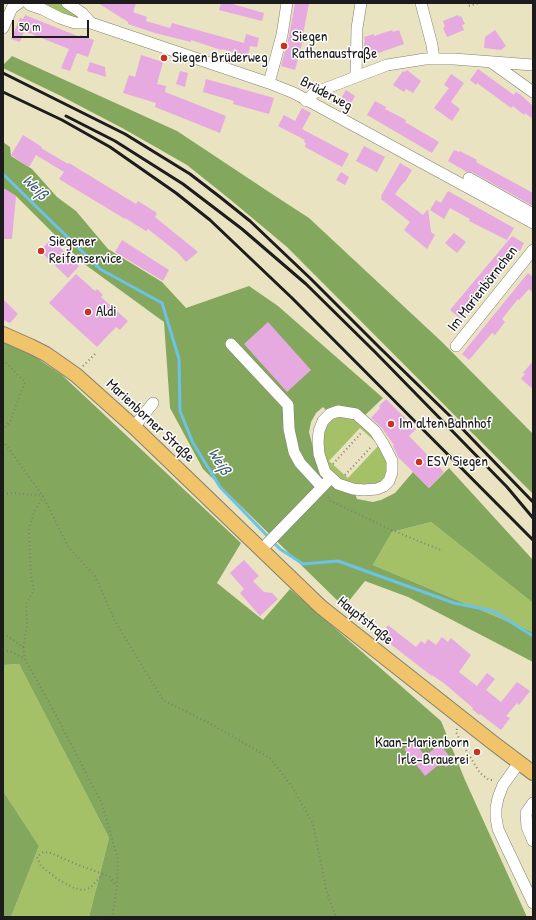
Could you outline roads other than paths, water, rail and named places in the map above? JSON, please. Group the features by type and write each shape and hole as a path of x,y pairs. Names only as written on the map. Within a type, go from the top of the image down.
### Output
{"main road":[{"name":"Marienborner Straße","path":"3,334 46,354 76,375 264,547"},
{"name":"Hauptstraße","path":"264,547 296,584 346,628 518,763 533,773"}],"street":[{"path":"3,28 12,8 20,3"},
{"name":"Brüderweg","path":"28,3 36,8 42,8 60,18 75,23 90,23 269,83 294,93 306,101 533,223"},
{"path":"42,8 53,3"},
{"name":"Brüderweg","path":"67,3 82,13 90,23"},
{"path":"269,83 282,35 287,3"},
{"path":"356,76 357,28 361,3"},
{"path":"421,3 432,45 434,59"},
{"path":"306,101 314,93 387,65 454,58 533,64"},
{"path":"491,61 533,92"},
{"path":"469,178 533,214"},
{"name":"Im Marienbörnchen","path":"456,346 533,250"},
{"path":"232,344 288,405 289,429 294,452 300,463 322,487"},
{"path":"134,427 153,403"},
{"path":"338,411 356,414 380,438 392,461 392,472 389,481 384,486 377,489 364,490 353,489 338,484 330,478 323,468 319,454 319,431 323,422 330,414 338,411"},
{"path":"264,547 330,478"},
{"path":"518,763 503,785 498,798 496,818 498,829 533,903"},
{"path":"533,802 526,814 527,827 533,841"}],"waterway":[{"name":"Weiß","path":"3,174 100,269 162,303 179,359 180,411 193,443 220,487 280,549 303,564 338,561 454,603 493,611 533,636"}],"railway":[{"path":"3,73 125,134 190,174 250,221 450,416 533,502"},
{"path":"3,92 62,120 110,147 176,193 210,220 292,298 533,540"},
{"path":"66,116 115,141 183,184 242,229 306,284 507,487 533,518"}],"place":[{"name":"Siegen Rathenaustraße","path":"284,46"},
{"name":"Siegen Brüderweg","path":"164,58"},
{"name":"Siegener Reifenservice","path":"41,251"},
{"name":"Aldi","path":"88,312"},
{"name":"Im alten Bahnhof","path":"391,424"},
{"name":"ESV Siegen","path":"419,462"},
{"name":"Kaan-Marienborn Irle-Brauerei","path":"477,752"}]}
